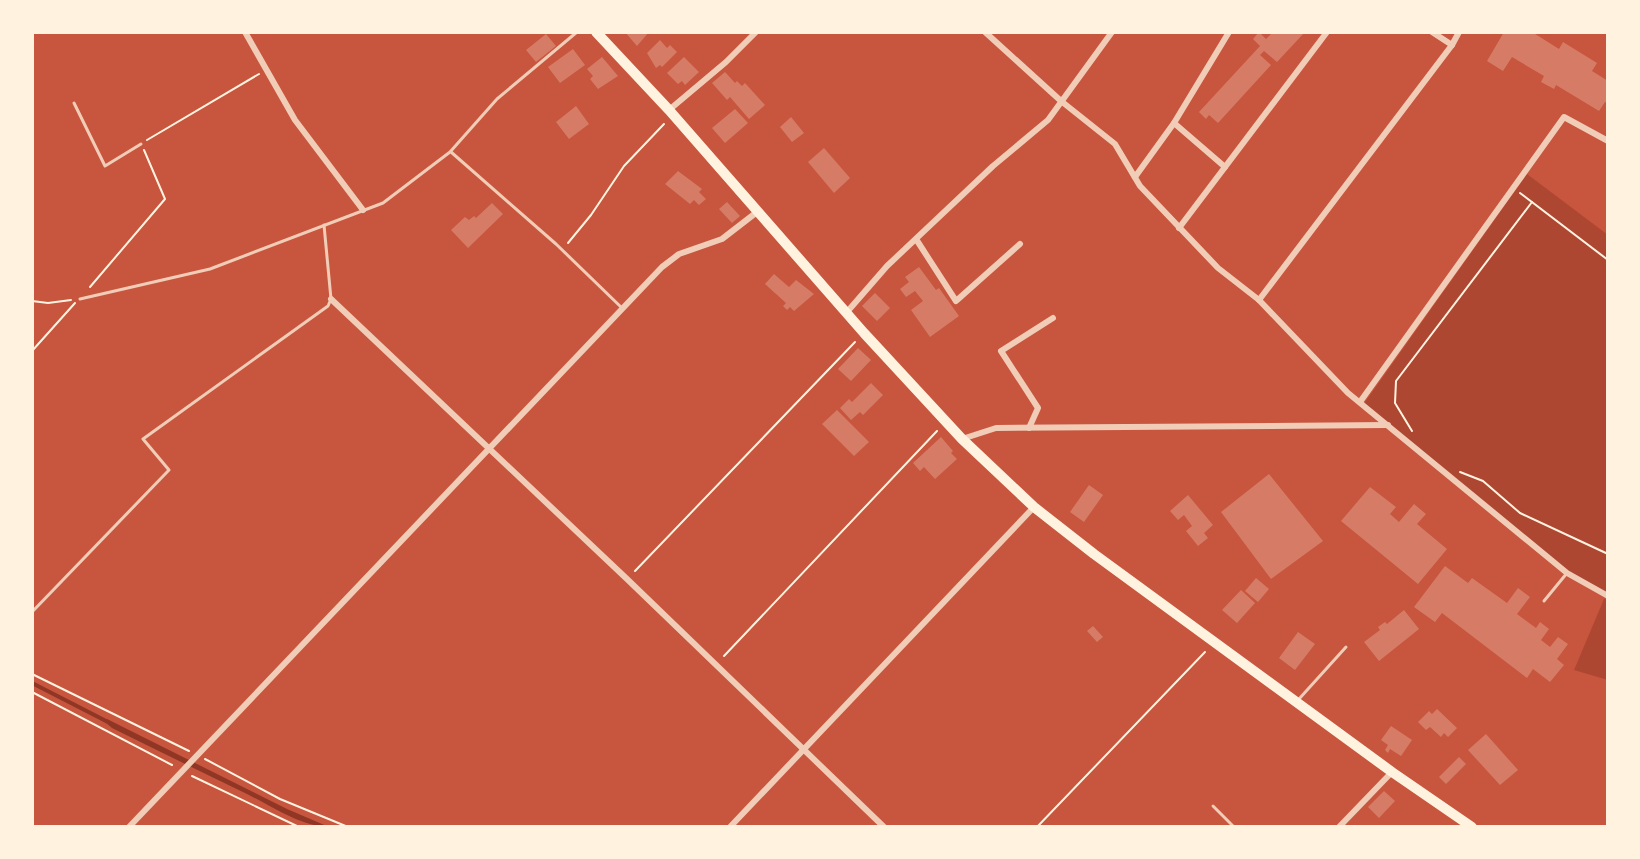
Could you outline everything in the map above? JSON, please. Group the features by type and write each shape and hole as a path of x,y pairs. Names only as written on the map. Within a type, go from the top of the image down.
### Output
{"highway":[{"path":"596,32 864,333 962,439 1034,507 1296,702 1472,827"}],"street":[{"path":"245,32 295,120 363,210"},
{"path":"671,113 756,32"},
{"path":"985,32 1061,101 1115,144 1140,186 1179,228 1218,268 1259,300 1360,402 1567,573 1608,596"},
{"path":"847,312 887,266 993,166 1048,120 1112,32"},
{"path":"1135,177 1174,123 1229,32"},
{"path":"1179,228 1327,32"},
{"path":"1432,32 1452,45"},
{"path":"1259,300 1459,32"},
{"path":"1360,402 1564,117 1608,141"},
{"path":"1174,123 1225,167"},
{"path":"129,827 622,308 679,254 722,239 757,212"},
{"path":"916,239 956,301 1020,244"},
{"path":"331,299 884,827"},
{"path":"1029,428 1038,408 1001,351 1053,318"},
{"path":"962,439 996,428 1388,425"},
{"path":"730,827 1034,507"},
{"path":"1339,827 1392,772"}],"lane":[{"path":"80,299 210,269 383,203 450,152 497,99 577,32"},
{"path":"74,103 105,166 141,144"},
{"path":"450,152 560,248 622,308"},
{"path":"32,612 169,470 143,439 328,306 331,299 324,225"},
{"path":"1544,601 1567,573"},
{"path":"1296,702 1346,647"},
{"path":"1213,806 1234,827"}],"path":[{"path":"32,351 165,199 141,144 267,70"},
{"path":"560,248 573,240 624,166 671,113"},
{"path":"1516,190 1608,260"},
{"path":"1415,436 1395,403 1396,381 1532,202"},
{"path":"32,301 48,303 80,299"},
{"path":"627,579 864,333"},
{"path":"715,666 946,421"},
{"path":"1455,470 1483,481 1520,513 1608,554"},
{"path":"1037,827 1214,642"},
{"path":"32,692 182,771 299,827"}],"shaded area":[{"path":"1527,174 1608,235 1608,596 1567,573 1363,405"},
{"path":"1604,599 1608,600 1608,680 1574,670"},
{"path":"107,719 329,827 286,814 112,728 105,722"}],"building":[{"path":"625,32 649,32 637,46"},
{"path":"1259,32 1266,39 1273,32 1305,32 1277,62 1264,51 1260,55 1271,65 1218,123 1209,115 1206,119 1199,112 1260,46 1253,39"},
{"path":"1504,32 1532,32 1559,49 1563,42 1597,63 1592,71 1608,81 1608,103 1605,102 1599,111 1556,85 1554,89 1541,82 1544,76 1512,57 1503,71 1487,61"},
{"path":"546,34 556,46 536,62 526,50"},
{"path":"660,40 667,48 670,45 677,52 662,67 656,68 647,53"},
{"path":"573,49 585,65 560,83 548,67"},
{"path":"602,57 618,76 598,89 587,69"},
{"path":"684,57 699,72 685,85 682,81 678,84 667,73"},
{"path":"725,72 735,83 737,81 742,86 745,83 765,105 749,119 730,97 727,100 712,83"},
{"path":"576,106 589,124 569,139 556,122"},
{"path":"735,109 748,123 725,143 712,128"},
{"path":"791,117 804,133 792,142 780,127"},
{"path":"824,148 850,178 834,193 808,162"},
{"path":"678,171 702,189 699,192 706,199 699,205 694,200 690,204 665,184"},
{"path":"727,202 740,216 732,223 719,209"},
{"path":"492,203 503,214 468,248 451,230 465,217 469,220 474,216 476,218"},
{"path":"919,267 959,316 930,337 911,310 923,301 915,291 906,297 900,289 909,282 905,277"},
{"path":"774,274 789,287 796,280 814,294 794,311 790,307 787,310 783,306 786,303 765,284"},
{"path":"875,293 890,308 877,321 862,306"},
{"path":"858,348 871,360 851,381 838,369"},
{"path":"871,383 883,395 863,415 860,412 851,420 840,408 849,399 852,402"},
{"path":"837,410 869,442 854,456 822,424"},
{"path":"941,437 957,459 935,479 924,467 920,471 913,463"},
{"path":"1269,474 1323,541 1271,579 1221,512"},
{"path":"1089,485 1103,495 1084,522 1070,512"},
{"path":"1370,487 1396,507 1390,514 1399,522 1414,504 1426,514 1417,524 1447,549 1418,584 1341,521"},
{"path":"1188,495 1213,525 1204,533 1208,538 1198,546 1186,531 1192,526 1184,515 1178,520 1170,511"},
{"path":"1445,566 1468,583 1472,578 1507,603 1518,588 1530,597 1517,614 1536,628 1540,622 1549,629 1541,640 1550,647 1558,637 1568,644 1557,659 1564,665 1550,682 1533,669 1527,678 1442,613 1435,622 1414,607"},
{"path":"1256,578 1269,589 1258,602 1245,591"},
{"path":"1241,590 1255,603 1237,623 1222,610"},
{"path":"1404,610 1419,629 1379,661 1364,642 1380,630 1378,627 1385,622 1387,624"},
{"path":"1093,626 1103,637 1097,642 1087,631"},
{"path":"1298,632 1315,644 1295,670 1279,658"},
{"path":"1437,709 1457,728 1448,737 1444,733 1441,737 1430,727 1426,730 1418,722 1429,711 1432,714"},
{"path":"1391,726 1412,740 1401,756 1390,749 1388,753 1385,750 1388,745 1381,740"},
{"path":"1486,734 1518,770 1500,785 1468,750"},
{"path":"1459,757 1466,764 1446,784 1439,777"},
{"path":"1384,791 1395,801 1379,818 1368,807"}],"waterway":[{"path":"32,683 108,722"}]}
